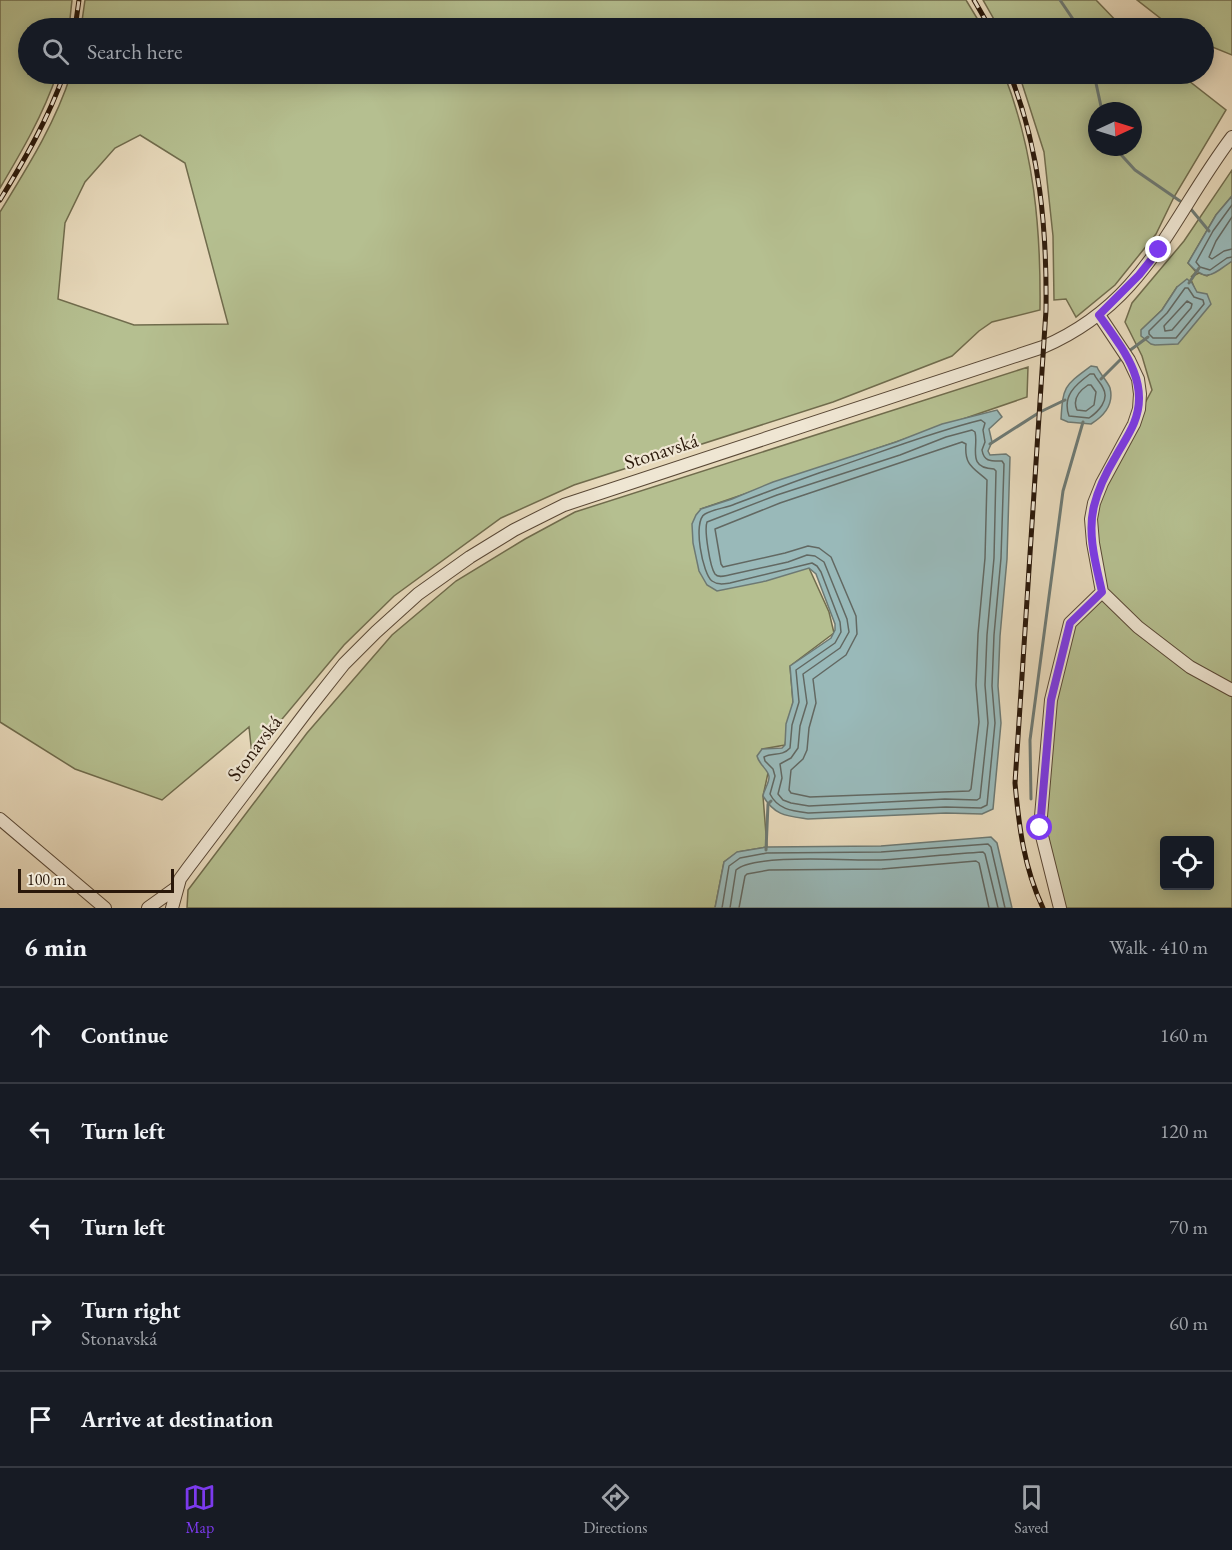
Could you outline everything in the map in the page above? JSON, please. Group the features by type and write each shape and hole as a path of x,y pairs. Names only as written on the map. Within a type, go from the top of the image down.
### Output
{"street":[{"name":"Stonavská","path":"171,908 176,888 188,868 344,664 426,588 496,540 549,511 616,486 1043,347 1064,338 1099,315 1117,299 1152,258 1232,137"},
{"path":"1099,315 1129,360 1138,379 1140,394 1134,424 1102,483 1094,503 1091,519 1093,543 1102,592 1138,627 1190,667 1232,690"},
{"path":"1060,908 1040,828 1051,700 1070,623 1102,592"},
{"path":"0,819 105,908"},
{"path":"148,908 176,888"}],"green space":[{"path":"0,0 72,0 70,18 18,18 18,84 53,84 39,118 0,188"},
{"path":"85,0 966,0 977,18 82,18"},
{"path":"983,0 1096,0 1113,18 993,18"},
{"path":"1137,0 1232,0 1232,55 1214,48 1214,18 1160,18"},
{"path":"67,84 1007,84 1022,132 1034,190 1039,250 1040,310 992,322 952,356 833,402 574,485 501,518 394,596 344,645 252,755 249,727 162,800 75,769 0,722 0,212 40,145","holes":["140,135 185,163 228,324 134,325 58,299 65,223 85,182 115,148"]},
{"path":"1022,84 1193,84 1226,110 1174,197 1156,234 1115,285 1076,317 1066,299 1054,300 1053,236 1044,152"},
{"path":"1232,170 1232,196 1216,215 1188,263 1196,272 1191,277 1199,273 1207,276 1232,261 1232,908 1060,908 1040,828 1051,700 1070,623 1102,592 1093,543 1102,483 1152,390 1142,356 1125,322 1132,303 1184,241","holes":["1192,282 1196,292 1141,330 1162,310 1177,287"]},
{"path":"1028,367 1027,397 701,509 809,568 829,612 834,633 790,666 793,702 785,745 762,749 768,773 763,796 767,847 738,852 724,862 715,908 187,908 188,890 307,733 392,635 456,581 575,512"}],"water":[{"path":"1232,196 1232,261 1215,273 1205,275 1188,263 1216,215"},
{"path":"1187,279 1197,292 1207,294 1211,304 1178,344 1151,344 1141,336 1141,330 1162,310 1177,287"},
{"path":"1091,366 1097,367 1110,388 1111,399 1107,409 1091,424 1068,422 1061,419 1064,393 1075,378"},
{"path":"997,410 1002,417 989,429 992,442 988,451 990,455 1006,454 1010,457 1007,559 998,686 1001,723 993,809 982,814 946,813 808,819 788,816 777,811 763,796 769,777 757,756 762,749 782,748 785,745 786,724 793,702 790,666 831,638 835,624 816,574 809,568 766,581 717,591 707,585 699,571 693,543 692,524 696,515 701,509 773,482 896,442 942,424"},
{"path":"991,837 997,843 1012,908 715,908 724,862 737,852 767,847 881,846"}],"waterway":[{"path":"1060,0 1072,18"},
{"path":"1096,84 1100,102"},
{"path":"1122,156 1135,170 1180,201"},
{"path":"1190,208 1209,231"},
{"path":"1189,283 1199,268"},
{"path":"1129,351 1148,337"},
{"path":"1101,379 1122,358"},
{"path":"990,444 1040,412 1065,400"},
{"path":"1031,799 1030,740 1063,491 1083,422"},
{"path":"766,850 768,804 771,801"}],"railway":[{"path":"76,18 79,0"},
{"path":"974,0 984,18"},
{"path":"0,200 35,138 60,84"},
{"path":"1013,84 1035,161 1045,250 1046,310 1015,783 1023,847 1031,878 1043,908"}],"route":[{"path":"1040,828 1051,700 1070,623 1102,592 1093,543 1091,519 1094,503 1113,461 1134,424 1140,394 1138,379 1129,360 1099,315 1117,299 1159,250"}]}
